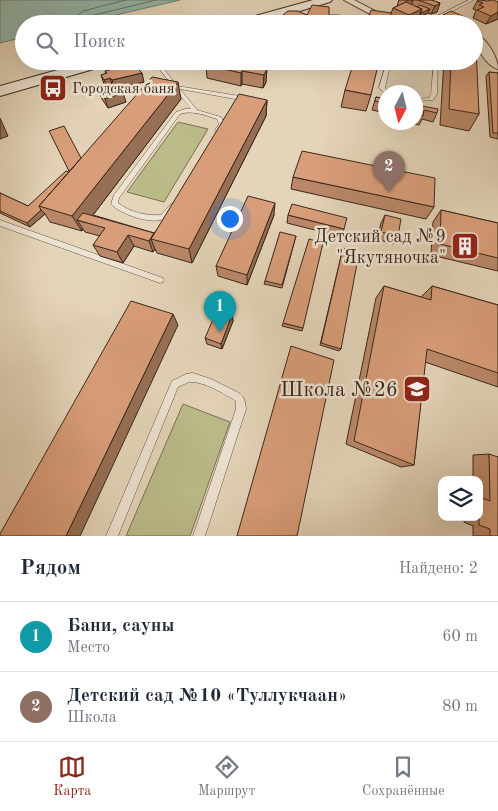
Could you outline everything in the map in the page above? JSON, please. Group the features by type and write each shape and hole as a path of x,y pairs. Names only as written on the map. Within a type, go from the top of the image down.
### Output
{"main road":[{"path":"273,15 326,0"},
{"path":"0,91 74,70"}],"street":[{"path":"348,0 376,14"},
{"path":"483,46 492,62 498,66"}],"lane":[{"path":"442,15 472,0"},
{"path":"440,8 449,12"},
{"path":"163,70 195,111"},
{"path":"383,85 387,70"},
{"path":"423,100 431,99 434,94 435,70"},
{"path":"177,87 253,101"},
{"path":"175,202 163,217 153,218 120,209 114,204 116,197 178,113 195,111 219,118 222,124 212,140"},
{"path":"0,223 160,280"},
{"path":"112,536 175,384 184,379 193,378 233,393 240,399 241,408 199,536"}],"green space":[{"path":"178,122 208,129 164,202 127,192"},
{"path":"183,404 230,422 190,536 126,536"}],"water":[{"path":"0,0 180,0 116,15 15,15 15,39 0,43"}],"building":[{"path":"418,0 431,0 440,3 435,6"},
{"path":"477,1 498,2 498,12 491,16 477,10 484,7 479,5 483,3"},
{"path":"406,2 422,9 409,15 393,8"},
{"path":"312,5 329,7 329,15 307,15"},
{"path":"420,5 430,9 421,13 422,9 417,7"},
{"path":"371,10 391,13 390,15 369,15"},
{"path":"288,11 298,11 307,15 283,15"},
{"path":"451,11 460,15 443,15"},
{"path":"139,70 142,73 104,80 101,75 107,73 105,71"},
{"path":"228,70 266,70 264,75 242,71 241,73"},
{"path":"351,70 377,70 371,95 345,90"},
{"path":"451,70 477,70 479,114 449,109"},
{"path":"489,72 498,73 498,133 493,133"},
{"path":"152,77 178,82 72,216 39,206"},
{"path":"116,84 123,93 105,99 98,90"},
{"path":"239,94 267,100 189,249 151,239"},
{"path":"423,106 438,109 437,113 424,110 423,116"},
{"path":"64,126 81,158 69,171 49,131"},
{"path":"302,151 435,178 434,207 293,177"},
{"path":"66,171 69,172 39,206 41,210 27,223 0,211 0,193 28,206"},
{"path":"248,196 275,203 247,275 216,266"},
{"path":"292,204 347,218 344,229 288,215"},
{"path":"441,210 498,223 498,258 440,244"},
{"path":"83,213 154,233 149,241 128,235 117,252 93,245 105,228 77,220"},
{"path":"385,215 401,219 398,236 381,232"},
{"path":"280,232 296,236 282,285 265,281"},
{"path":"309,239 323,243 303,328 283,323"},
{"path":"343,248 359,253 341,349 321,343"},
{"path":"384,286 431,300 432,286 498,305 498,373 427,349 414,465 354,441"},
{"path":"131,301 173,314 66,536 0,536 0,534"},
{"path":"217,310 232,315 221,344 205,338"},
{"path":"291,346 334,360 297,536 237,536"},
{"path":"489,454 498,457 498,536 490,536 490,529 479,525 479,521 483,521 483,498 490,501"}],"place":[{"name":"Городская баня","path":"53,88"},
{"name":"Детский сад №10 «Туллукчаан»","path":"389,192"},
{"name":"Детский сад №9 \"Якутяночка\"","path":"465,246"},
{"name":"Бани, сауны","path":"220,332"},
{"name":"Школа №26","path":"417,389"}]}
